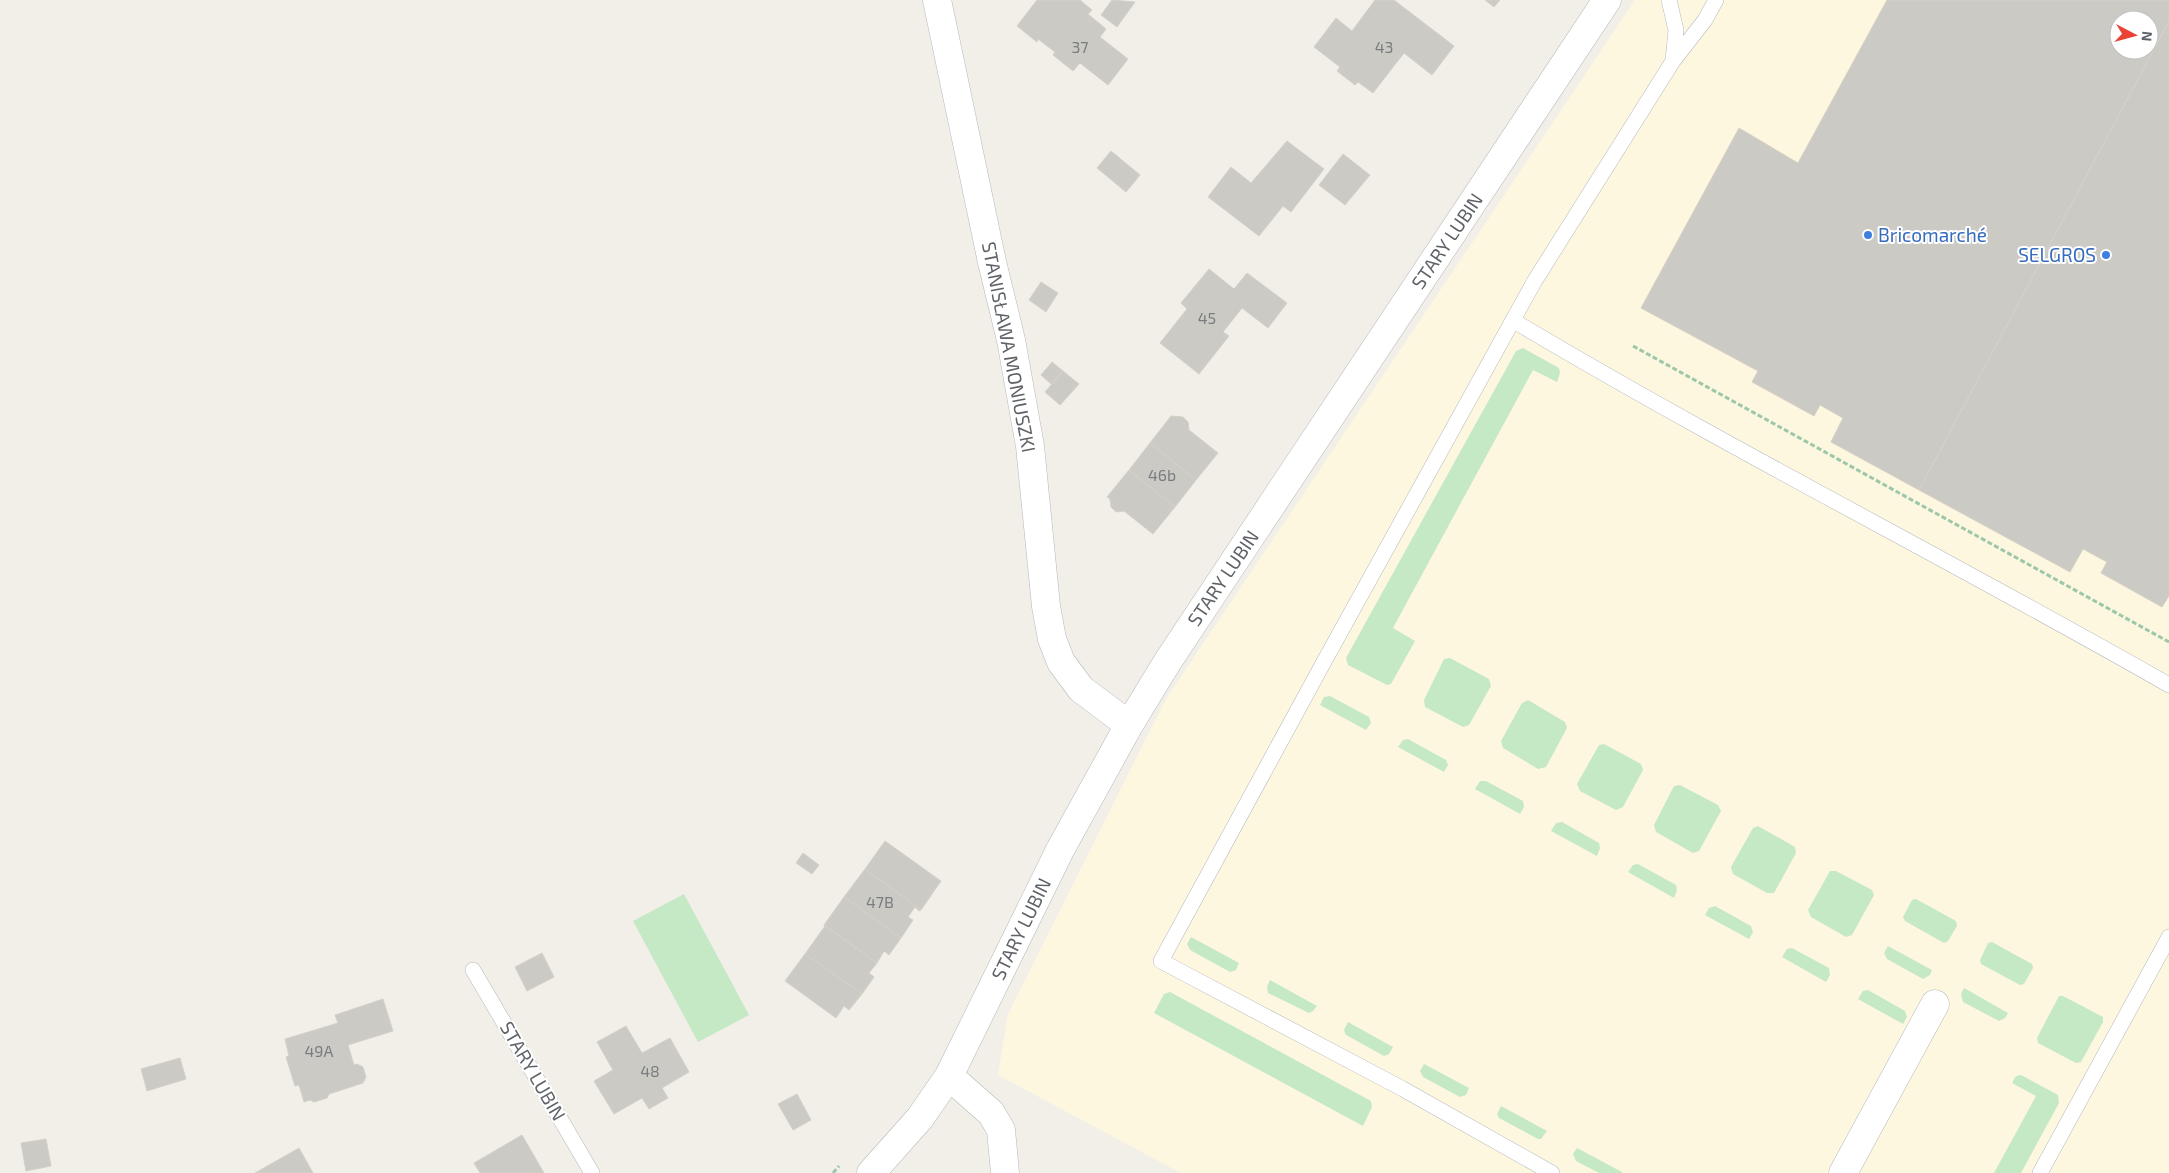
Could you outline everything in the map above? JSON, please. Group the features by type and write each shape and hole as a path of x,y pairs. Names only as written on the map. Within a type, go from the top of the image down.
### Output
{"street":[{"name":"STANISŁAWA MONIUSZKI","path":"937,0 992,262 1012,340 1030,446 1046,606 1052,639 1061,662 1081,689 1129,725"},
{"name":"STARY LUBIN","path":"871,1173 920,1118 949,1076 1060,850 1129,725 1168,661 1607,0"},
{"path":"1843,1173 1935,1004"},
{"path":"949,1076 991,1113 1001,1130 1006,1173"}],"lane":[{"path":"1669,0 1676,30 1673,61"},
{"path":"1552,1173 1403,1089 1161,961 1534,282 1673,61 1706,20 1716,0"},
{"path":"1514,321 1595,369 1893,533 1969,572 2169,685"},
{"path":"2040,1173 2169,937"},
{"name":"STARY LUBIN","path":"473,970 592,1173"}],"path":[{"path":"1633,346 2169,642"}],"shaded area":[{"path":"1635,0 2169,0 2169,1173 1181,1173 998,1075 1008,1014 1166,699"}],"green space":[{"path":"1523,348 1559,368 1560,373 1557,382 1533,370 1393,628 1415,641 1391,684 1387,685 1348,665 1346,658 1516,351"},
{"path":"1450,658 1489,679 1491,686 1469,725 1463,727 1425,707 1424,700 1444,659"},
{"path":"1330,696 1369,717 1371,723 1366,730 1320,705 1324,697"},
{"path":"1528,700 1565,722 1567,728 1546,767 1538,769 1503,748 1501,741 1522,703"},
{"path":"1408,739 1446,760 1448,765 1444,772 1398,747 1403,740"},
{"path":"1604,744 1641,764 1643,770 1623,807 1616,810 1580,791 1577,784 1599,745"},
{"path":"1480,781 1486,781 1523,801 1524,807 1520,814 1475,789"},
{"path":"1680,785 1718,805 1721,811 1699,851 1693,853 1656,832 1654,825 1674,786"},
{"path":"1562,822 1599,843 1600,848 1597,856 1551,831 1556,823"},
{"path":"1758,826 1795,847 1796,853 1774,893 1767,893 1733,874 1731,867 1753,828"},
{"path":"1638,864 1676,885 1677,890 1674,898 1628,872 1633,865"},
{"path":"1830,871 1836,871 1872,890 1874,895 1852,935 1846,937 1811,917 1808,910"},
{"path":"684,894 749,1015 698,1042 633,921"},
{"path":"1916,899 1956,921 1957,926 1948,941 1944,943 1905,921 1903,917 1912,900"},
{"path":"1715,906 1751,926 1753,932 1749,939 1705,915 1709,908"},
{"path":"1191,937 1239,963 1236,970 1230,972 1190,950 1187,944"},
{"path":"1992,942 2032,964 2033,968 2024,984 2020,985 1981,964 1980,960 1988,943"},
{"path":"1888,946 1932,970 1930,975 1923,979 1887,959 1884,953"},
{"path":"1792,948 1829,968 1830,975 1826,982 1782,957 1787,949"},
{"path":"1270,980 1317,1006 1309,1013 1268,993 1267,987"},
{"path":"1964,988 2008,1013 2005,1018 1999,1021 1963,1002 1961,994"},
{"path":"1868,990 1905,1011 1907,1017 1903,1024 1858,999 1863,991"},
{"path":"1170,992 1371,1101 1372,1107 1363,1126 1154,1013 1164,994"},
{"path":"2059,996 2063,996 2103,1017 2103,1022 2081,1062 2076,1063 2038,1043 2037,1038"},
{"path":"1348,1022 1393,1047 1389,1054 1384,1056 1346,1035 1344,1030"},
{"path":"1424,1064 1469,1088 1466,1095 1460,1097 1423,1077 1420,1071"},
{"path":"2021,1075 2058,1095 2059,1103 2021,1173 1994,1173 2036,1096 2012,1083 2016,1076"},
{"path":"1501,1106 1547,1131 1541,1139 1538,1139 1499,1118 1497,1114"},
{"path":"1577,1148 1622,1173 1599,1173 1576,1161 1573,1154"}],"building":[{"path":"1037,0 1080,0 1092,10 1088,14 1106,29 1100,37 1128,59 1108,85 1080,63 1073,71 1053,55 1055,52 1038,39 1037,42 1017,26"},
{"path":"1112,0 1135,2 1117,27 1101,15"},
{"path":"1375,0 1394,0 1454,46 1432,75 1404,53 1373,93 1358,82 1355,85 1337,71 1340,67 1314,47 1336,18 1352,31"},
{"path":"1485,0 1500,0 1494,7"},
{"name":"Bricomarché","path":"1887,0 2169,0 2169,21 2159,40 2159,10 2109,10 2109,60 2148,60 1919,490 1831,442 1843,418 1820,405 1814,416 1752,382 1758,371 1641,308 1739,128 1798,163"},
{"name":"SELGROS","path":"2169,21 2169,596 2162,607 2101,573 2107,562 2083,549 2070,572 1919,490 2148,60 2159,60 2159,40"},
{"path":"1287,141 1324,169 1291,212 1283,206 1259,236 1208,197 1231,167 1251,183"},
{"path":"1111,151 1140,175 1126,192 1097,168"},
{"path":"1343,154 1370,175 1345,205 1319,185"},
{"path":"1209,269 1234,289 1247,273 1287,303 1268,328 1242,308 1223,332 1229,336 1199,374 1160,343 1187,309 1181,303"},
{"path":"1041,282 1058,293 1046,312 1029,300"},
{"path":"1052,362 1063,371 1051,384 1041,375"},
{"path":"1063,371 1079,384 1060,405 1045,392"},
{"path":"1171,416 1183,417 1188,422 1189,430 1218,453 1196,480 1150,443"},
{"path":"1150,443 1196,480 1175,507 1129,470"},
{"path":"1129,470 1175,507 1153,534 1124,511 1116,512 1111,507 1110,499 1107,497"},
{"path":"885,841 941,881 921,910 865,869"},
{"path":"803,853 819,865 812,874 796,863"},
{"path":"865,869 921,910 919,911 915,907 908,917 913,920 901,938 844,897"},
{"path":"844,897 901,938 889,955 884,951 877,963 824,925"},
{"path":"825,926 877,963 869,973 874,977 862,994 805,954"},
{"path":"542,953 554,977 527,991 515,967"},
{"path":"805,954 862,994 849,1010 844,1006 836,1018 785,981"},
{"path":"383,999 393,1031 348,1045 354,1065 357,1064 363,1067 366,1077 363,1083 329,1094 327,1098 314,1102 310,1100 304,1102 299,1085 295,1086 286,1057 289,1056 285,1039 338,1023 335,1015"},
{"path":"626,1026 642,1053 670,1038 689,1072 662,1088 668,1098 649,1109 642,1098 614,1114 594,1081 613,1070 597,1042"},
{"path":"180,1058 186,1079 147,1091 141,1069"},
{"path":"797,1094 811,1120 793,1130 778,1104"},
{"path":"522,1135 544,1173 480,1173 474,1163"},
{"path":"46,1139 51,1166 26,1171 21,1143"},
{"path":"299,1148 313,1173 255,1173"}],"place":[{"name":"Bricomarché","path":"1868,235"},
{"name":"SELGROS","path":"2106,255"}]}
